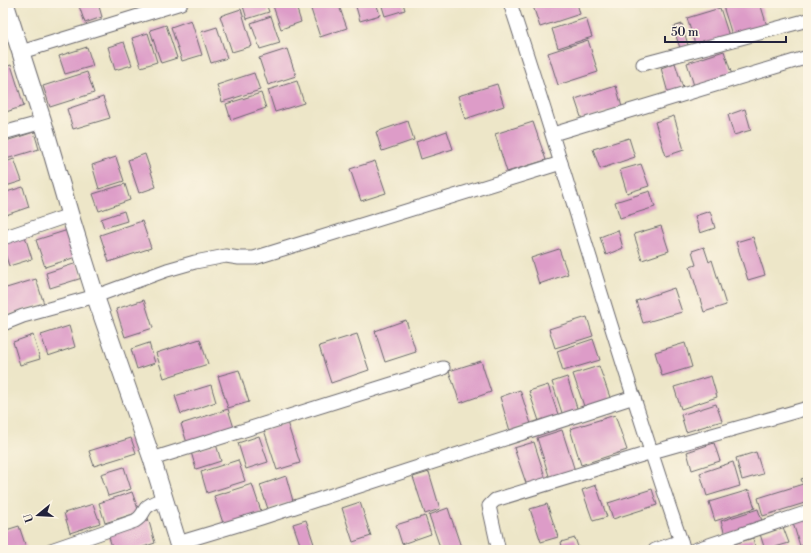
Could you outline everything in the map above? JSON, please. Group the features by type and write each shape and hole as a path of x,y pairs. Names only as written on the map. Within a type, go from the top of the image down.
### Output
{"street":[{"path":"5,3 96,296 152,459 179,547 261,518 634,397"},
{"path":"21,52 181,3"},
{"path":"510,3 553,134 634,397 682,545 655,550"},
{"path":"643,64 808,20"},
{"path":"553,134 808,57"},
{"path":"3,133 43,122"},
{"path":"3,324 23,316 96,296 167,270 195,262 226,256 254,258 561,163"},
{"path":"3,238 70,214"},
{"path":"152,459 443,368"},
{"path":"496,550 498,547 489,506 495,500 652,452 808,408"},
{"path":"51,550 135,521 142,516 149,504 164,499"},
{"path":"694,550 808,512"}],"building":[{"path":"87,3 98,3 102,17 85,23 79,6"},
{"path":"242,3 266,3 269,12 247,19"},
{"path":"272,3 295,3 301,22 281,29"},
{"path":"309,3 338,3 347,28 320,37"},
{"path":"355,3 376,3 380,15 360,21"},
{"path":"381,3 403,3 405,10 385,16"},
{"path":"532,3 577,3 580,14 540,27"},
{"path":"722,3 760,3 767,26 732,35"},
{"path":"720,8 729,36 696,47 687,18"},
{"path":"241,9 252,46 232,52 220,16"},
{"path":"271,16 280,43 260,49 251,23"},
{"path":"586,18 592,37 558,48 552,29"},
{"path":"191,20 202,55 182,61 171,27"},
{"path":"682,24 688,45 680,48 673,27"},
{"path":"166,25 177,58 161,63 150,30"},
{"path":"217,27 227,58 211,63 201,32"},
{"path":"148,33 157,62 141,67 132,38"},
{"path":"588,40 598,72 558,85 548,53"},
{"path":"124,42 132,65 115,70 108,47"},
{"path":"87,47 93,66 65,74 59,56"},
{"path":"287,49 296,76 268,85 259,58"},
{"path":"724,51 733,78 695,89 687,63"},
{"path":"675,63 683,88 668,93 661,68"},
{"path":"11,65 24,106 3,113 3,68"},
{"path":"87,72 94,93 50,107 43,86"},
{"path":"254,73 260,90 222,102 217,85"},
{"path":"297,81 304,103 275,112 268,90"},
{"path":"497,84 504,106 465,119 458,96"},
{"path":"616,86 622,107 582,120 575,99"},
{"path":"261,93 266,108 231,120 226,104"},
{"path":"103,97 110,118 73,129 67,109"},
{"path":"745,109 751,130 734,135 728,115"},
{"path":"674,116 684,150 666,156 655,122"},
{"path":"408,121 414,140 382,151 376,132"},
{"path":"533,122 546,160 507,172 495,134"},
{"path":"447,131 453,149 421,159 416,142"},
{"path":"34,132 39,149 3,160 3,142"},
{"path":"629,138 635,157 600,169 593,149"},
{"path":"145,154 156,187 139,193 128,160"},
{"path":"116,157 124,181 99,189 92,165"},
{"path":"14,159 22,181 3,187 3,163"},
{"path":"375,161 386,193 361,201 350,169"},
{"path":"641,164 649,186 627,193 620,170"},
{"path":"125,184 130,200 99,211 93,194"},
{"path":"23,187 29,207 3,216 3,193"},
{"path":"650,191 655,207 620,218 615,202"},
{"path":"124,211 127,221 104,228 101,219"},
{"path":"710,211 715,228 700,233 695,216"},
{"path":"142,221 151,248 109,262 100,235"},
{"path":"661,226 669,251 642,260 634,234"},
{"path":"68,230 76,257 45,267 36,240"},
{"path":"618,230 623,248 606,255 600,237"},
{"path":"24,233 32,259 9,266 3,247 3,240"},
{"path":"753,237 765,275 748,280 736,242"},
{"path":"704,247 709,262 712,260 726,305 704,312 690,267 696,265 692,251"},
{"path":"559,249 568,274 539,284 531,258"},
{"path":"77,263 82,278 50,288 46,273"},
{"path":"36,279 44,304 7,315 3,302 3,289"},
{"path":"674,288 682,312 643,323 636,301"},
{"path":"144,300 153,328 125,337 116,309"},
{"path":"587,317 593,336 555,348 549,329"},
{"path":"406,320 416,352 385,362 375,331"},
{"path":"69,326 75,347 48,356 41,335"},
{"path":"357,334 369,370 331,383 319,346"},
{"path":"33,335 40,359 20,365 13,342"},
{"path":"200,339 208,364 164,378 156,353"},
{"path":"593,339 600,360 563,371 557,351"},
{"path":"149,343 155,363 137,369 131,349"},
{"path":"685,343 692,367 662,376 655,352"},
{"path":"481,361 491,392 460,403 449,371"},
{"path":"599,366 612,403 586,412 573,374"},
{"path":"239,370 249,402 228,408 218,376"},
{"path":"711,376 717,397 681,409 674,387"},
{"path":"567,377 578,411 563,416 552,382"},
{"path":"211,385 216,402 181,414 175,396"},
{"path":"548,385 560,420 541,427 529,391"},
{"path":"520,390 531,424 510,431 500,397"},
{"path":"716,404 722,421 686,432 681,415"},
{"path":"228,409 234,428 187,443 181,424"},
{"path":"615,415 627,450 581,465 570,429"},
{"path":"287,422 300,463 277,470 264,430"},
{"path":"562,430 575,471 550,479 537,438"},
{"path":"259,436 268,462 246,469 238,443"},
{"path":"131,438 136,453 94,466 89,451"},
{"path":"534,442 546,480 527,486 514,448"},
{"path":"714,443 720,461 692,470 687,452"},
{"path":"216,444 221,461 196,469 191,452"},
{"path":"756,452 763,474 742,480 736,458"},
{"path":"238,460 245,481 207,493 201,472"},
{"path":"733,462 740,486 707,496 700,473"},
{"path":"124,467 131,489 108,496 101,474"},
{"path":"429,472 440,509 425,514 413,477"},
{"path":"286,476 293,501 268,509 260,485"},
{"path":"808,477 808,502 763,516 758,498 803,484 801,479"},
{"path":"252,484 262,514 224,526 214,496"},
{"path":"596,485 607,517 593,521 582,490"},
{"path":"652,489 657,505 613,519 608,503"},
{"path":"749,490 755,508 715,521 709,502"},
{"path":"132,492 139,512 105,523 99,503"},
{"path":"360,502 371,536 353,542 342,508"},
{"path":"93,504 100,523 70,533 64,513"},
{"path":"547,504 558,537 541,542 530,509"},
{"path":"448,508 462,550 441,550 429,515"},
{"path":"758,509 763,524 725,535 721,521"},
{"path":"425,516 431,534 402,544 396,525"},
{"path":"148,518 155,543 135,550 113,550 107,531"},
{"path":"808,518 808,543 800,546 793,523"},
{"path":"306,520 315,547 302,550 293,524"},
{"path":"19,526 27,550 4,550 3,531"},
{"path":"783,527 789,543 765,550 760,534"},
{"path":"575,538 579,550 563,550 561,542"},
{"path":"753,538 756,550 722,550 721,548"}]}
